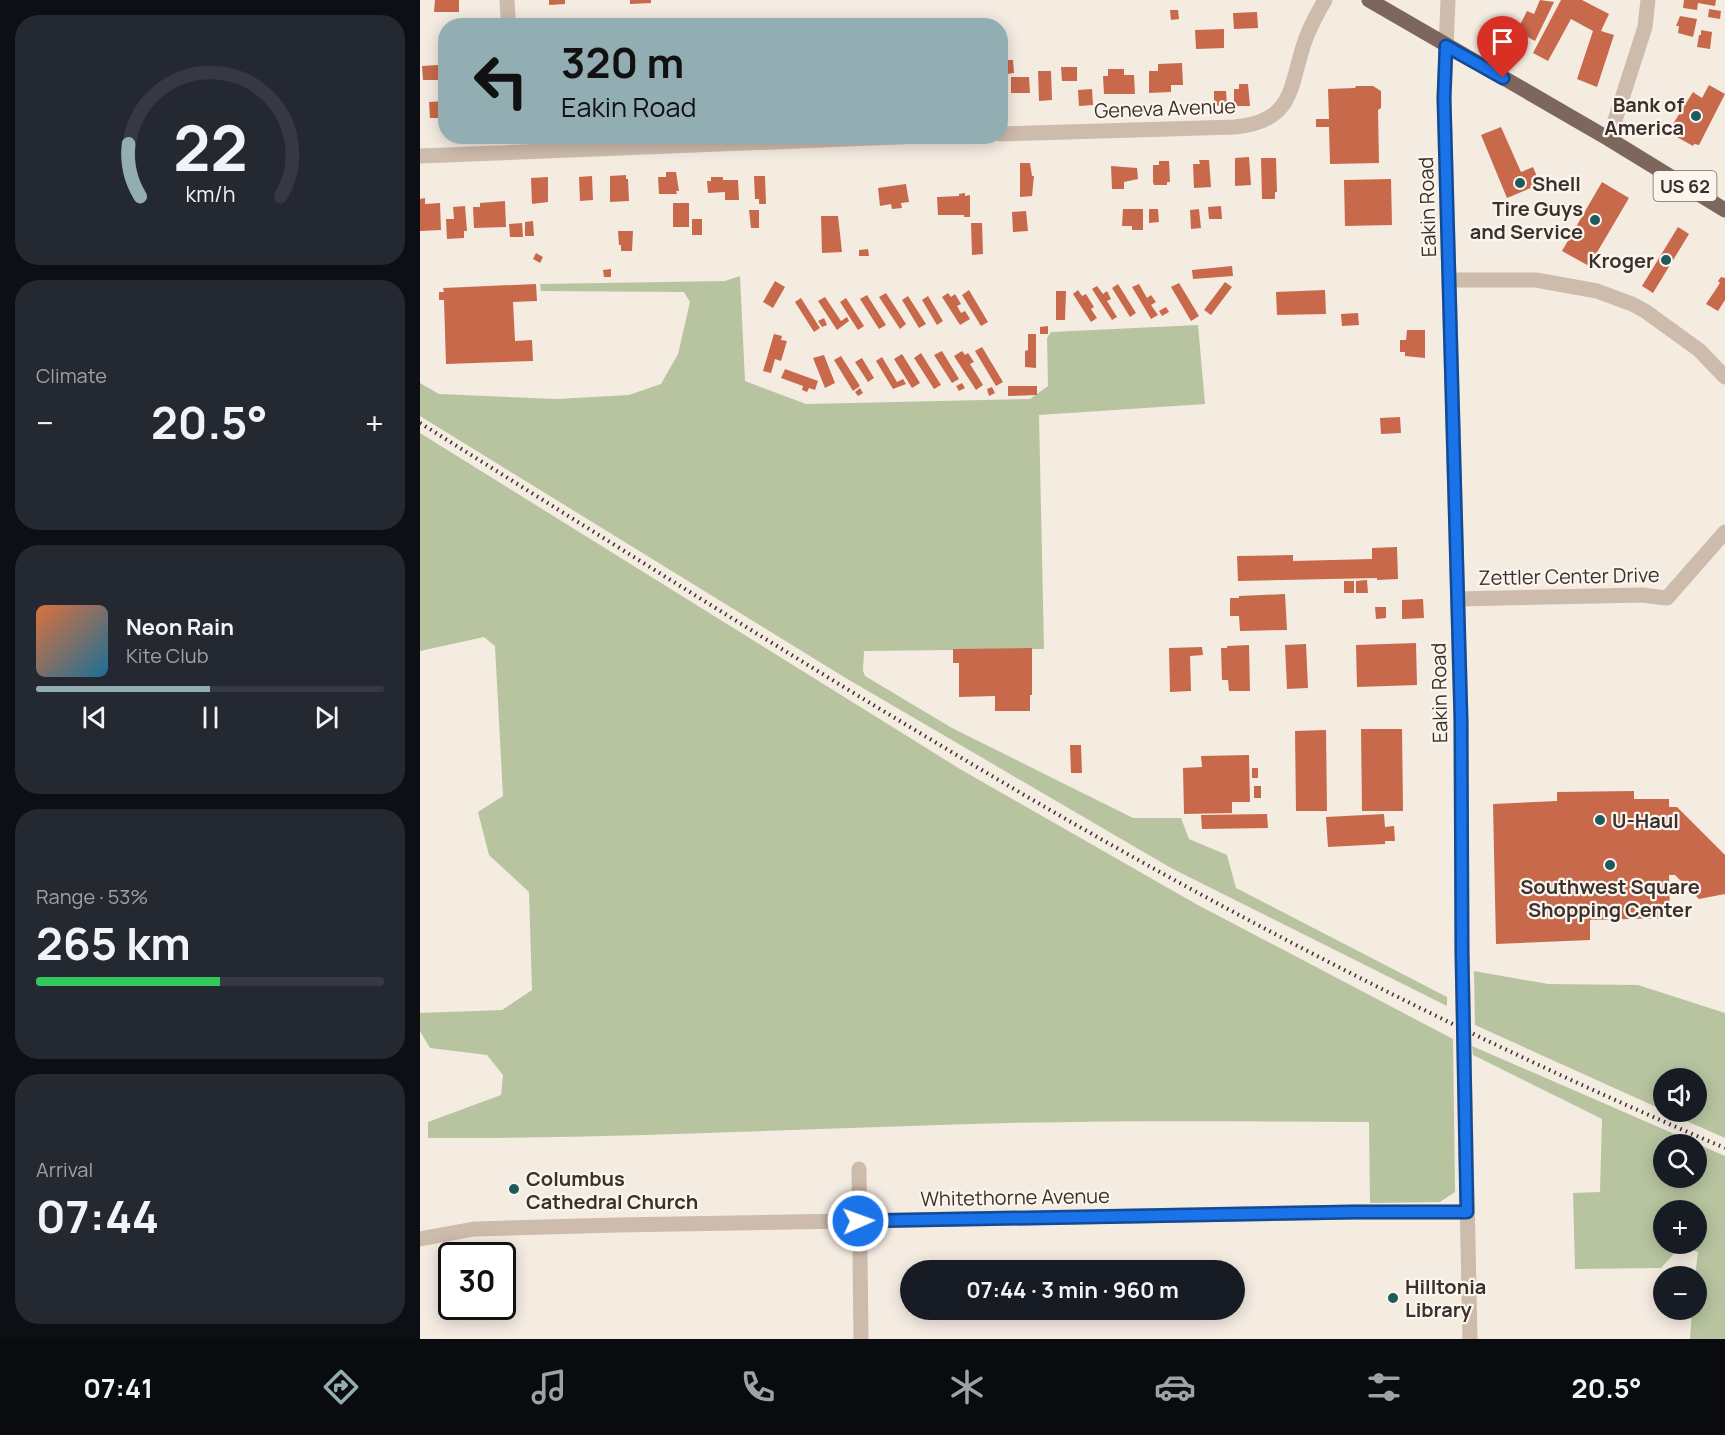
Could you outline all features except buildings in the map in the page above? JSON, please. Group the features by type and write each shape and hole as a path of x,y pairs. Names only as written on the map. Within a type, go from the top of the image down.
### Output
{"main road":[{"name":"US 62","path":"1369,0 1609,139 1725,210"}],"street":[{"path":"507,0 508,17"},
{"name":"Geneva Avenue","path":"1008,134 1235,128 1266,120 1284,105 1289,95 1306,38 1325,0"},
{"name":"Eakin Road","path":"1448,0 1444,98 1458,599 1470,1339"},
{"path":"1609,139 1645,27 1648,0"},
{"path":"420,156 721,144"},
{"path":"1450,280 1536,280 1604,293 1632,304 1651,315 1699,350 1725,377"},
{"name":"Zettler Center Drive","path":"1458,599 1635,596 1667,598 1725,532"},
{"path":"859,1169 861,1339"},
{"name":"Whitethorne Avenue","path":"420,1239 474,1229 1354,1212 1467,1212"}],"green space":[{"path":"740,276 745,381 806,404 1030,399 1048,386 1047,338 1051,332 1198,325 1205,404 1039,415 1044,649 864,651 863,671 865,676 952,728 1133,818 1181,818 1189,839 1227,855 1236,888 1447,997 1447,1006 1171,868 844,677 420,416 420,383 439,394 557,399 629,395 661,384 678,354 690,302 684,292 541,291 540,284 725,281"},
{"path":"420,433 960,769 1196,904 1453,1039 1455,1192 1440,1202 1370,1203 1369,1122 1046,1122 619,1136 428,1138 428,1122 501,1095 503,1075 487,1055 430,1048 420,1031 420,1013 502,1010 532,990 529,892 489,855 478,812 503,796 495,646 484,637 420,651"},
{"path":"1474,971 1548,984 1638,985 1725,1013 1725,1138 1689,1122 1707,1122 1707,1068 1653,1068 1653,1105 1475,1025"},
{"path":"1472,1046 1674,1134 1653,1134 1653,1188 1707,1188 1707,1148 1725,1156 1725,1339 1690,1339 1691,1320 1707,1320 1707,1266 1696,1266 1698,1254 1707,1254 1707,1200 1653,1200 1653,1254 1674,1254 1663,1266 1575,1269 1573,1193 1600,1192 1602,1119 1473,1055"}],"railway":[{"path":"420,423 883,711 1138,860 1428,1012 1626,1105 1725,1148"}],"place":[{"name":"Bank of America","path":"1696,116"},
{"name":"Shell","path":"1520,183"},
{"name":"Tire Guys and Service","path":"1595,220"},
{"name":"Kroger","path":"1666,260"},
{"name":"U-Haul","path":"1600,820"},
{"name":"Southwest Square Shopping Center","path":"1610,865"},
{"name":"Columbus Cathedral Church","path":"514,1189"},
{"name":"Hilltonia Library","path":"1393,1298"}],"route":[{"path":"858,1221 1467,1212 1462,953 1461,720 1444,98 1446,46 1503,78"}]}
